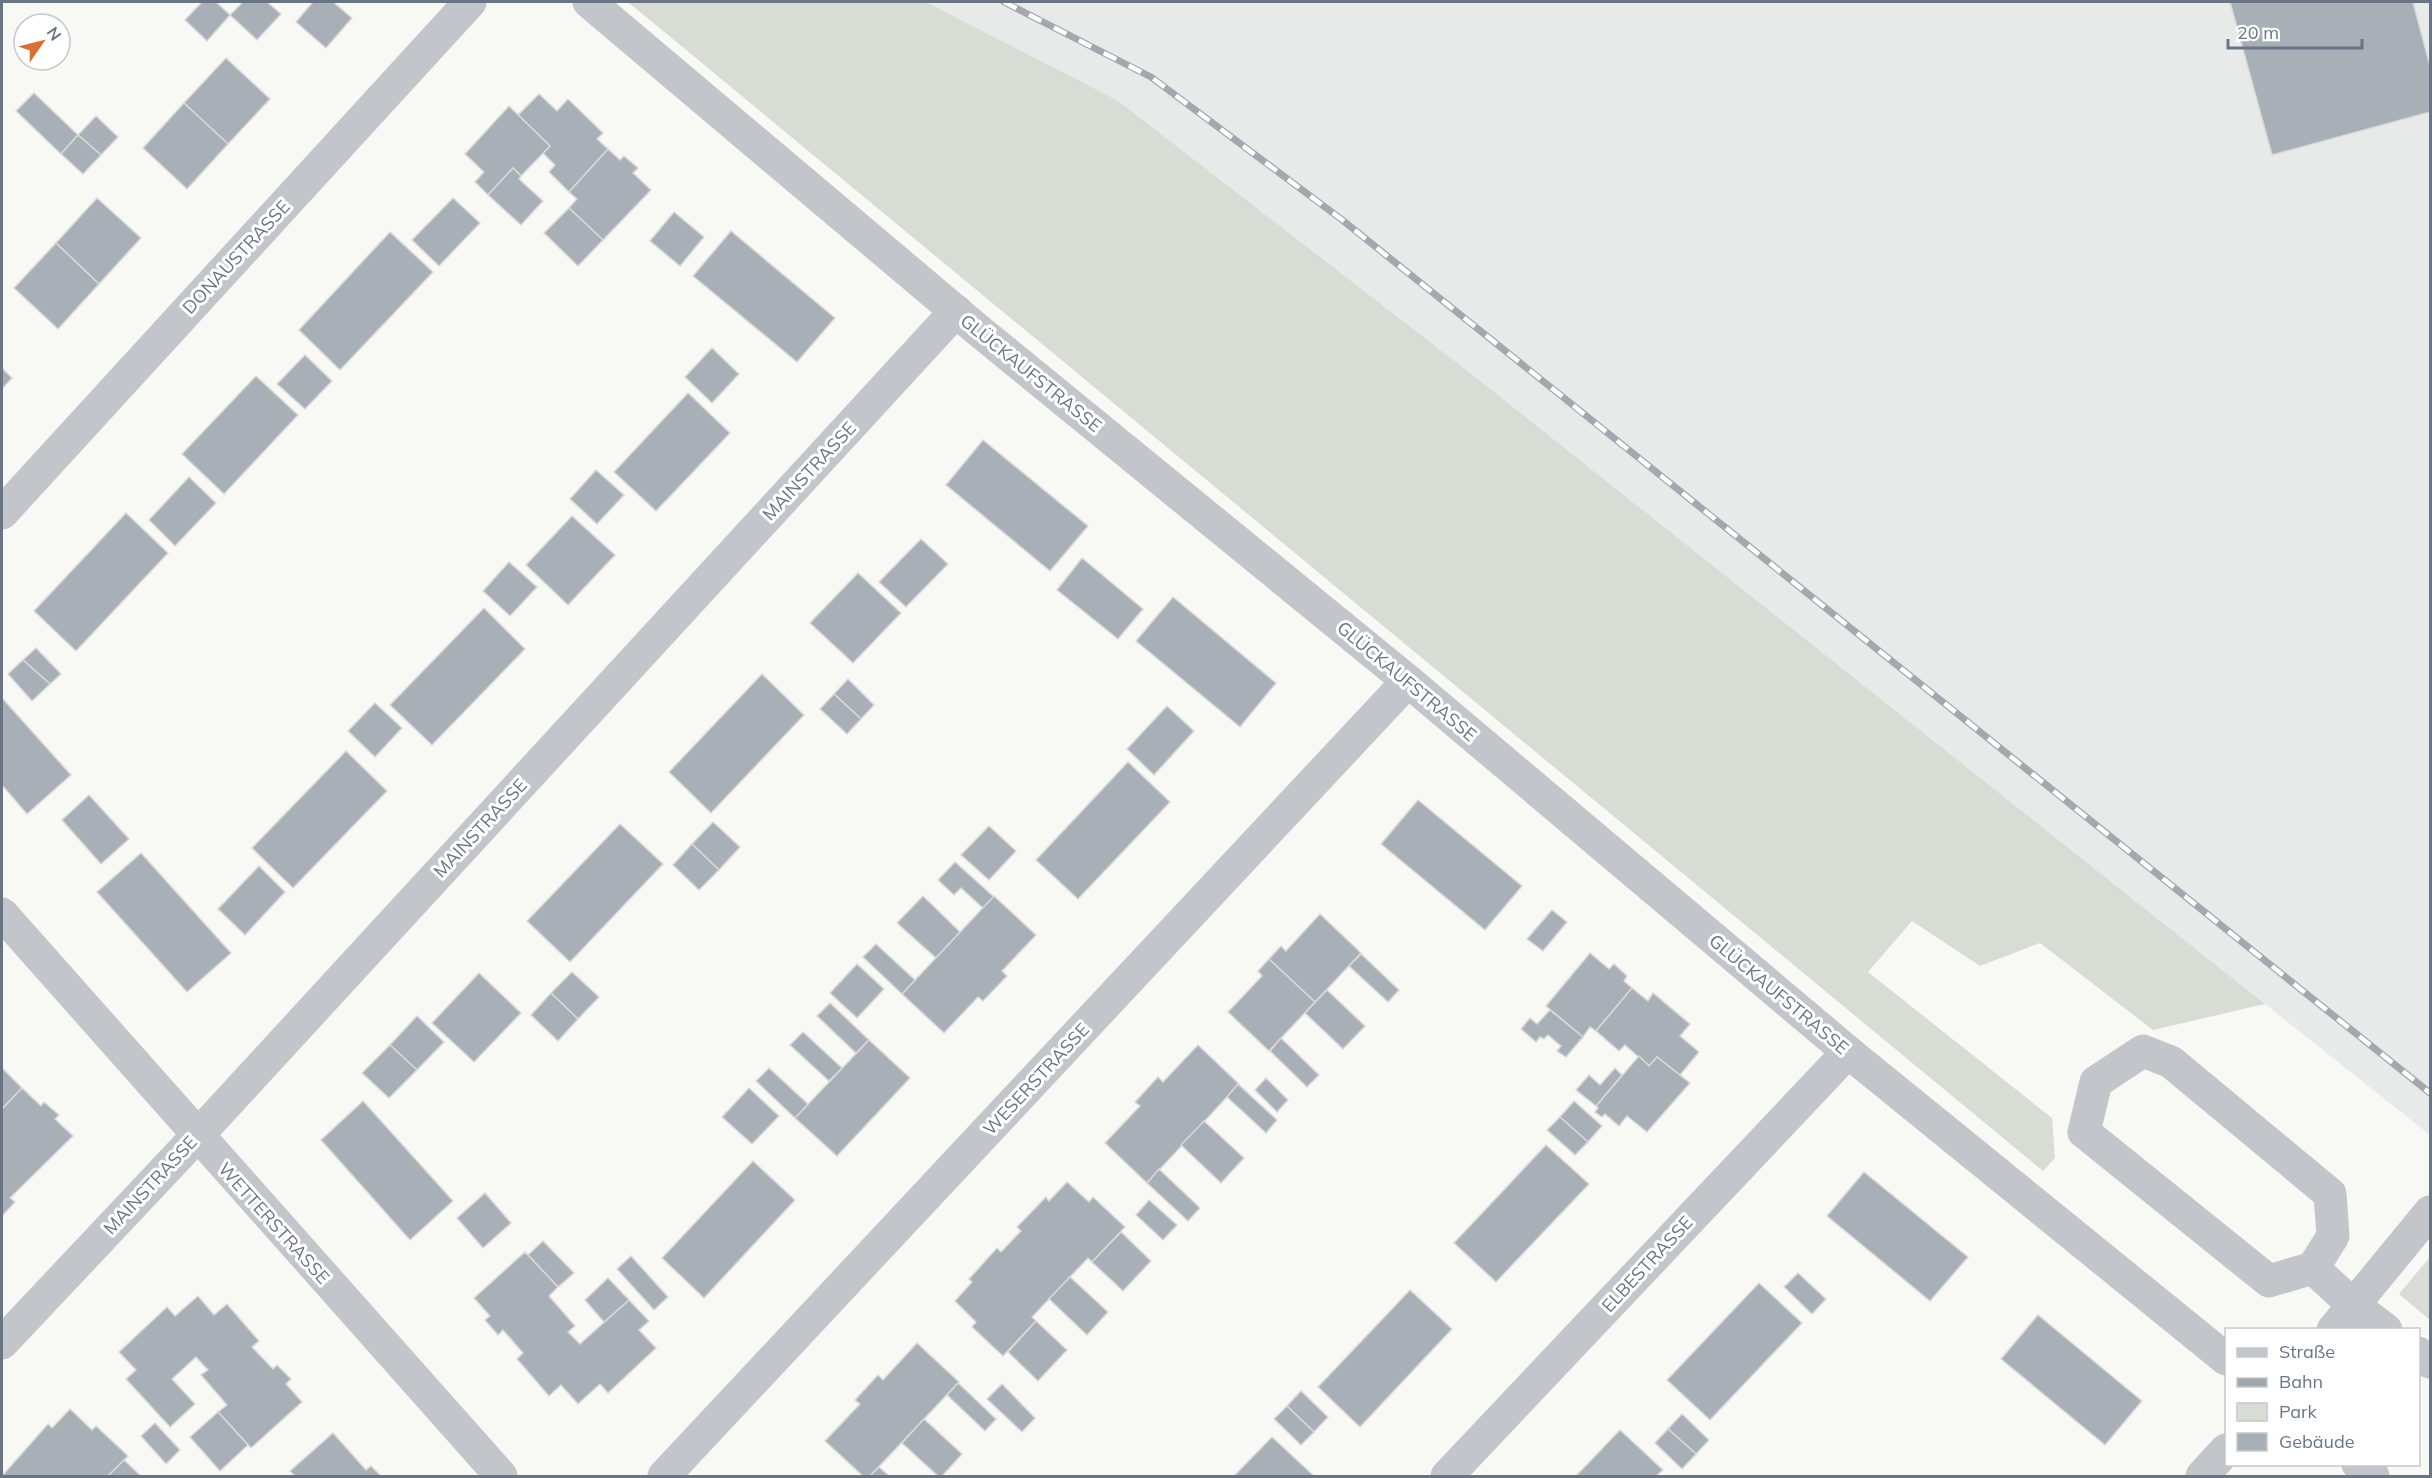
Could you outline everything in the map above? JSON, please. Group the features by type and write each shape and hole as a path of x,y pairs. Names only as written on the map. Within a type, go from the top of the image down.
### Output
{"street":[{"name":"DONAUSTRASSE","path":"2,513 470,2"},
{"name":"GLÜCKAUFSTRASSE","path":"589,2 956,311 1408,681 1848,1052 2225,1358"},
{"name":"MAINSTRASSE","path":"2,1343 197,1136 956,311"},
{"name":"WESERSTRASSE","path":"664,1476 1408,681"},
{"name":"WETTERSTRASSE","path":"2,914 501,1476"},
{"path":"2144,1051 2171,1062 2330,1194 2333,1236 2313,1268 2269,1281 2084,1132 2096,1082 2144,1051"},
{"name":"ELBESTRASSE","path":"1447,1476 1848,1052"},
{"path":"2343,1317 2430,1212"},
{"path":"2313,1268 2343,1317 2382,1328"},
{"path":"2202,1476 2225,1451"},
{"path":"2360,1466 2373,1476"}],"shaded area":[{"path":"926,2 2430,2 2430,1135 1469,372 1117,100"}],"green space":[{"path":"628,2 926,2 1117,100 1469,372 2265,1004 2153,1030 2040,943 1980,966 1912,921 1868,972 2052,1118 2055,1158 2043,1171"},
{"path":"2430,1257 2430,1320 2399,1294"}],"building":[{"path":"202,2 216,2 230,15 207,41 185,20"},
{"path":"243,2 267,2 281,14 257,40 230,15"},
{"path":"313,2 333,2 352,18 326,48 296,22"},
{"path":"2230,2 2413,2 2430,66 2430,112 2272,155"},
{"path":"226,58 270,99 228,144 184,103"},
{"path":"34,93 78,135 61,154 16,111"},
{"path":"539,94 557,111 568,99 603,133 597,139 608,149 569,192 549,172 555,165 543,153 550,146 518,115"},
{"path":"184,103 228,144 187,189 143,148"},
{"path":"509,106 550,146 521,176 513,168 488,195 475,182 484,172 465,154"},
{"path":"96,116 118,137 101,155 78,135"},
{"path":"78,135 101,155 83,174 61,154"},
{"path":"608,149 620,160 624,156 638,168 633,173 651,190 603,240 569,208 577,199 569,192"},
{"path":"513,168 521,176 519,179 543,201 521,225 488,195"},
{"path":"97,198 141,238 99,284 56,243"},
{"path":"453,198 480,223 439,266 412,240"},
{"path":"569,208 603,240 578,266 544,233"},
{"path":"674,212 704,237 680,266 650,241"},
{"path":"731,231 835,318 797,362 693,276"},
{"path":"390,232 433,272 340,370 299,330"},
{"path":"56,243 99,284 58,329 14,288"},
{"path":"712,348 739,374 712,403 685,377"},
{"path":"305,355 332,381 305,409 277,384"},
{"path":"2,368 12,378 2,389"},
{"path":"256,376 298,415 224,494 182,454"},
{"path":"688,393 730,433 656,511 614,472"},
{"path":"983,440 1088,526 1050,571 946,485"},
{"path":"596,470 624,495 597,524 570,499"},
{"path":"189,477 216,503 175,546 149,520"},
{"path":"126,513 168,553 76,651 34,611"},
{"path":"572,516 615,555 568,605 526,565"},
{"path":"921,539 948,564 906,607 879,582"},
{"path":"1082,558 1143,609 1118,639 1057,590"},
{"path":"509,562 537,587 510,616 483,591"},
{"path":"858,573 901,613 853,663 810,623"},
{"path":"1173,597 1276,683 1240,727 1136,641"},
{"path":"484,608 525,649 432,745 390,705"},
{"path":"36,648 61,674 50,684 23,660"},
{"path":"23,660 50,684 32,701 8,674"},
{"path":"762,674 804,715 711,813 669,772"},
{"path":"848,679 874,705 861,719 834,694"},
{"path":"834,694 861,719 847,734 820,709"},
{"path":"2,698 71,775 27,814 2,785"},
{"path":"375,703 402,728 375,757 348,731"},
{"path":"1167,706 1194,731 1154,775 1127,749"},
{"path":"346,751 387,791 293,888 252,848"},
{"path":"1128,762 1170,802 1078,899 1036,860"},
{"path":"89,795 129,839 101,864 62,820"},
{"path":"1418,800 1522,886 1485,930 1381,844"},
{"path":"713,822 740,847 719,870 692,844"},
{"path":"620,824 663,864 570,962 527,921"},
{"path":"989,826 1016,851 989,880 961,855"},
{"path":"692,844 719,870 699,890 673,865"},
{"path":"141,853 231,953 187,992 97,892"},
{"path":"955,862 994,897 983,908 961,888 954,895 938,880"},
{"path":"259,866 285,892 245,935 218,909"},
{"path":"923,896 960,932 936,958 897,923"},
{"path":"994,896 1036,935 1002,971 1007,976 983,1001 978,997 944,1033 902,994"},
{"path":"1552,910 1567,922 1543,951 1527,939"},
{"path":"1320,914 1361,953 1315,1002 1269,959 1281,946 1286,951"},
{"path":"876,944 915,980 902,994 863,957"},
{"path":"1590,953 1609,969 1614,964 1627,976 1624,981 1632,988 1596,1031 1590,1027 1583,1037 1546,1006"},
{"path":"1361,954 1399,990 1388,1002 1349,966"},
{"path":"1269,959 1315,1002 1269,1051 1228,1012 1262,976 1258,971"},
{"path":"857,964 884,989 857,1018 830,993"},
{"path":"572,972 599,997 578,1019 551,993"},
{"path":"479,973 521,1013 474,1062 432,1023"},
{"path":"1632,988 1648,1001 1653,993 1690,1024 1680,1036 1699,1052 1680,1075 1657,1057 1649,1066 1625,1045 1619,1051 1596,1031"},
{"path":"1327,990 1365,1026 1343,1049 1305,1013"},
{"path":"551,993 578,1019 558,1041 531,1015"},
{"path":"830,1003 869,1040 856,1053 817,1016"},
{"path":"1550,1010 1583,1037 1566,1057 1557,1051 1561,1046 1548,1035 1544,1039 1540,1037 1536,1042 1521,1029 1530,1018 1537,1024"},
{"path":"417,1016 444,1042 417,1070 390,1045"},
{"path":"803,1032 842,1068 829,1081 790,1045"},
{"path":"1281,1038 1319,1075 1307,1087 1270,1051"},
{"path":"869,1040 910,1078 837,1156 795,1118"},
{"path":"390,1045 417,1070 389,1098 362,1073"},
{"path":"1198,1045 1239,1084 1147,1183 1105,1143 1140,1106 1135,1102 1158,1077 1163,1082"},
{"path":"1639,1056 1649,1066 1657,1057 1690,1083 1647,1132 1627,1116 1619,1126 1605,1114 1602,1117 1595,1112 1598,1108 1596,1106"},
{"path":"2,1068 22,1088 2,1109"},
{"path":"769,1068 808,1104 795,1118 756,1081"},
{"path":"1615,1068 1622,1075 1596,1106 1576,1090 1589,1075 1600,1085"},
{"path":"1266,1078 1288,1100 1277,1112 1255,1090"},
{"path":"1238,1084 1277,1120 1266,1133 1227,1097"},
{"path":"22,1088 41,1106 44,1102 59,1115 55,1119 73,1136 10,1198 15,1202 2,1216 2,1109"},
{"path":"749,1088 779,1116 752,1144 722,1117"},
{"path":"363,1101 453,1201 410,1240 321,1140"},
{"path":"1574,1101 1602,1126 1588,1142 1560,1117"},
{"path":"1560,1117 1588,1142 1575,1155 1547,1130"},
{"path":"1204,1121 1244,1158 1221,1183 1181,1145"},
{"path":"1546,1145 1589,1184 1496,1282 1454,1243"},
{"path":"753,1161 795,1200 704,1298 662,1258"},
{"path":"1159,1169 1200,1208 1188,1221 1147,1183"},
{"path":"1864,1172 1968,1257 1930,1301 1827,1216"},
{"path":"1067,1182 1089,1202 1093,1197 1125,1227 1092,1262 1088,1258 1032,1317 1036,1321 1003,1356 972,1327 976,1322 955,1301 972,1282 969,1279 997,1248 1001,1252 1021,1231 1017,1227 1046,1197 1049,1201"},
{"path":"485,1193 511,1223 483,1248 457,1218"},
{"path":"1149,1200 1177,1225 1163,1240 1136,1215"},
{"path":"1121,1232 1151,1261 1123,1291 1092,1262"},
{"path":"543,1241 574,1273 558,1287 528,1255"},
{"path":"525,1252 558,1287 549,1296 575,1326 568,1332 580,1344 629,1300 649,1321 639,1330 656,1348 608,1393 600,1384 578,1404 561,1385 549,1396 517,1359 523,1353 503,1330 498,1335 485,1320 490,1316 474,1298"},
{"path":"631,1256 668,1297 654,1310 617,1269"},
{"path":"1798,1273 1826,1299 1812,1314 1784,1287"},
{"path":"1070,1277 1108,1312 1087,1335 1049,1299"},
{"path":"608,1278 629,1300 604,1322 585,1300"},
{"path":"1759,1283 1802,1323 1710,1420 1667,1380"},
{"path":"1410,1290 1452,1329 1360,1427 1318,1387"},
{"path":"198,1296 214,1315 227,1304 259,1341 252,1347 273,1369 277,1365 291,1379 286,1384 302,1402 251,1448 218,1412 227,1405 201,1375 208,1370 196,1357 172,1379 195,1404 170,1427 126,1379 136,1370 119,1352 167,1307 175,1316"},
{"path":"2038,1315 2142,1401 2105,1445 2001,1359"},
{"path":"1036,1321 1067,1350 1038,1381 1008,1352"},
{"path":"917,1343 959,1382 870,1476 863,1476 825,1441 860,1404 855,1400 878,1375 883,1380"},
{"path":"958,1383 996,1419 985,1431 947,1395"},
{"path":"1002,1384 1035,1418 1022,1432 987,1399"},
{"path":"1301,1391 1328,1417 1314,1432 1287,1406"},
{"path":"1287,1406 1314,1432 1301,1445 1274,1419"},
{"path":"70,1409 92,1430 96,1426 128,1456 108,1476 2,1476 48,1424 52,1428"},
{"path":"218,1412 248,1445 220,1471 190,1437"},
{"path":"1682,1414 1709,1440 1696,1454 1668,1429"},
{"path":"924,1419 962,1454 942,1476 938,1476 902,1443"},
{"path":"155,1423 180,1450 166,1464 141,1436"},
{"path":"1668,1429 1696,1454 1682,1469 1655,1443"},
{"path":"1620,1430 1663,1470 1656,1476 1576,1476"},
{"path":"333,1433 366,1470 371,1466 381,1476 295,1476 290,1471"},
{"path":"1272,1437 1314,1476 1234,1476"},
{"path":"124,1460 141,1476 108,1476"},
{"path":"879,1467 889,1476 870,1476"}],"railway":[{"path":"1004,2 1151,77 1341,219 2430,1093"}]}
